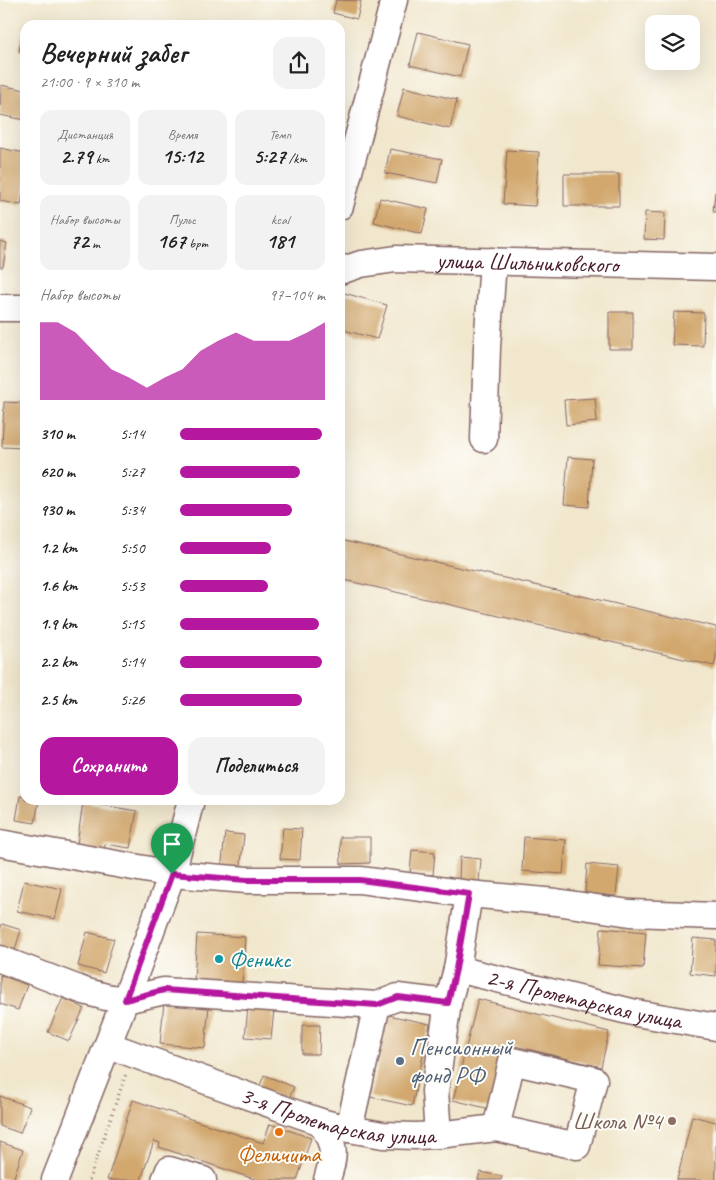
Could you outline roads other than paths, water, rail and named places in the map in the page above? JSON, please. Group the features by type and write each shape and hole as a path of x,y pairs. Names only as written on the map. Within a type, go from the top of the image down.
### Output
{"street":[{"path":"345,187 394,0"},
{"name":"улица Шильниковского","path":"345,270 361,264 396,259 716,266"},
{"path":"484,439 487,347 493,261"},
{"path":"0,308 20,308"},
{"path":"55,1180 172,874 191,805"},
{"path":"0,843 172,874 247,880 360,880 469,894 556,902 630,913 716,916"},
{"path":"456,969 469,894"},
{"path":"0,959 84,992 125,1000 164,990 377,1005 398,997 448,1003"},
{"name":"2-я Пролетарская улица","path":"438,1135 435,1091 448,1003 456,969 636,1013 716,1027"},
{"path":"349,1129 377,1005"},
{"name":"3-я Пролетарская улица","path":"108,1045 321,1122 383,1135 438,1135 496,1128 577,1146 594,1080 512,1062 496,1128"},
{"path":"321,1122 329,1136 334,1156 327,1180"},
{"path":"165,1180 169,1170 203,1180"}],"place":[{"name":"Феникс","path":"219,959"},
{"name":"Пенсионный фонд РФ","path":"400,1061"},
{"name":"Школа №4","path":"672,1121"},
{"name":"Феличита","path":"279,1132"}]}
